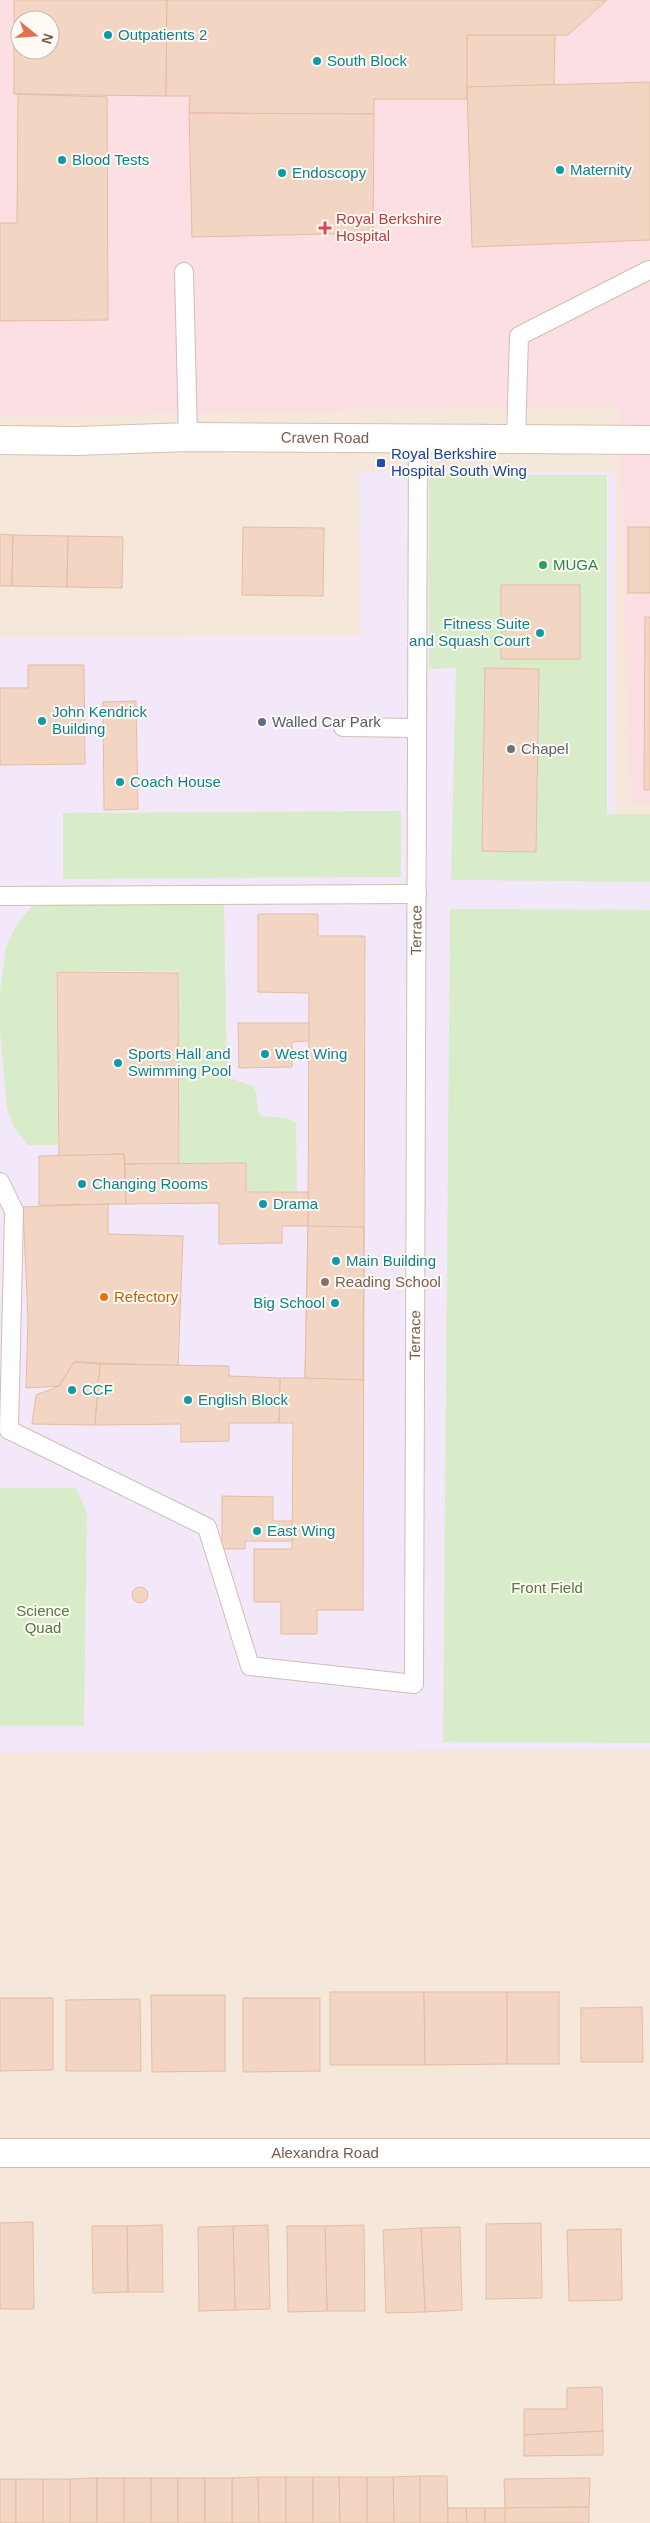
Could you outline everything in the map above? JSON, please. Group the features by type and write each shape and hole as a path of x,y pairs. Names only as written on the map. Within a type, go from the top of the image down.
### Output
{"street":[{"name":"Craven Road","path":"0,440 78,441 188,437 418,437 650,440"},
{"name":"Alexandra Road","path":"0,2152 650,2153"}],"lane":[{"path":"516,438 519,336 649,270"},
{"path":"184,272 188,437"},
{"name":"Terrace","path":"0,1182 14,1211 9,1430 207,1527 250,1666 414,1684 418,437"},
{"path":"343,727 417,728"},
{"path":"0,896 417,894"}],"shaded area":[{"path":"0,0 650,0 650,2523 0,2523"},
{"name":"Royal Berkshire Hospital","path":"0,0 650,0 650,803 630,803 619,406 0,416"},
{"name":"Reading School","path":"359,472 616,472 615,814 650,815 650,1749 0,1753 0,638 361,636"}],"green space":[{"path":"429,475 607,475 607,813 605,814 650,814 650,882 451,880 456,668 429,669","holes":["485,668 539,669 536,852 482,851"]},
{"path":"401,811 401,877 63,879 63,813"},
{"path":"224,901 227,1077 253,1086 261,1116 287,1118 296,1123 297,1191 246,1192 245,1163 180,1163 178,971 56,971 58,1145 28,1145 15,1129 7,1109 0,1030 0,991 6,947 18,922 35,903"},
{"name":"Front Field","path":"450,909 650,910 650,1743 443,1742"},
{"name":"Science Quad","path":"0,1488 76,1488 87,1513 84,1726 0,1726"}],"building":[{"name":"Outpatients 2","path":"14,0 167,0 166,96 14,94 14,60 60,60 60,10 14,10"},
{"name":"South Block","path":"167,0 607,0 568,35 467,35 467,99 374,99 374,114 189,113 190,96 166,96"},
{"path":"467,35 555,35 554,85 467,87"},
{"name":"Maternity","path":"650,82 650,240 472,247 467,87"},
{"name":"Blood Tests","path":"18,94 107,97 108,320 0,321 0,223 17,223"},
{"name":"Endoscopy","path":"189,113 374,114 373,233 192,237"},
{"path":"243,527 324,528 323,596 242,595"},
{"path":"628,527 650,527 650,593 628,593"},
{"path":"0,534 13,535 12,586 0,586"},
{"path":"13,535 68,536 67,587 12,586"},
{"path":"68,536 123,537 122,588 67,587"},
{"name":"Fitness Suite and Squash Court","path":"501,585 580,585 580,659 501,659"},
{"path":"645,617 650,617 650,790 644,790"},
{"name":"John Kendrick Building","path":"28,665 84,665 85,764 0,765 0,688 28,688"},
{"name":"Chapel","path":"485,668 539,669 536,852 482,851"},
{"name":"Coach House","path":"136,701 138,809 104,810 103,702"},
{"name":"Main Building","path":"258,914 318,914 318,936 365,936 363,1610 317,1610 317,1634 281,1634 281,1602 254,1602 254,1549 292,1549 293,1423 279,1423 280,1378 305,1378 308,1226 309,993 258,992"},
{"name":"Sports Hall and Swimming Pool","path":"57,972 178,973 179,1164 125,1164 124,1154 59,1156"},
{"name":"West Wing","path":"238,1023 309,1023 309,1041 292,1042 292,1067 239,1068"},
{"name":"Changing Rooms","path":"124,1154 126,1204 39,1205 39,1156"},
{"name":"Drama","path":"246,1163 246,1192 308,1192 308,1226 282,1226 282,1243 219,1244 219,1203 126,1204 125,1164"},
{"name":"Refectory","path":"108,1204 108,1234 183,1236 178,1366 74,1362 59,1386 26,1388 28,1319 23,1207"},
{"name":"Big School","path":"308,1226 364,1227 363,1380 305,1378"},
{"name":"CCF","path":"74,1362 100,1364 95,1425 32,1424 36,1395 59,1386"},
{"name":"English Block","path":"100,1364 229,1366 229,1376 280,1378 279,1423 229,1423 229,1441 181,1442 181,1424 95,1425"},
{"name":"East Wing","path":"222,1496 273,1497 273,1521 292,1521 292,1541 245,1541 245,1549 222,1549"},
{"path":"140,1587 146,1589 148,1595 146,1601 140,1603 134,1601 132,1595 134,1589"},
{"path":"330,1992 424,1992 425,2065 330,2065"},
{"path":"424,1992 507,1992 507,2064 425,2065"},
{"path":"507,1992 559,1992 559,2064 507,2064"},
{"path":"151,1995 225,1995 225,2071 152,2072"},
{"path":"0,1998 53,1998 53,2070 0,2071"},
{"path":"243,1998 320,1998 320,2071 243,2072"},
{"path":"140,1999 141,2071 66,2071 66,2000"},
{"path":"642,2007 643,2062 581,2062 581,2008"},
{"path":"33,2222 34,2309 0,2309 0,2223"},
{"path":"541,2223 542,2298 486,2299 486,2224"},
{"path":"162,2225 163,2292 128,2292 127,2226"},
{"path":"268,2225 270,2309 235,2310 233,2226"},
{"path":"364,2225 365,2311 327,2311 325,2226"},
{"path":"92,2226 127,2226 128,2292 93,2293"},
{"path":"233,2226 235,2310 199,2311 198,2227"},
{"path":"287,2226 325,2226 327,2311 288,2312"},
{"path":"460,2227 462,2310 425,2312 421,2228"},
{"path":"421,2228 425,2312 386,2313 383,2230"},
{"path":"621,2229 622,2300 569,2301 567,2230"},
{"path":"602,2387 603,2431 524,2435 524,2409 567,2409 567,2388"},
{"path":"603,2431 603,2455 524,2456 524,2435"},
{"path":"420,2476 447,2476 448,2523 420,2523"},
{"path":"420,2476 420,2523 394,2523 393,2477"},
{"path":"258,2477 259,2523 232,2523 232,2478"},
{"path":"258,2477 286,2477 286,2523 259,2523"},
{"path":"286,2477 313,2477 313,2523 286,2523"},
{"path":"313,2477 339,2477 340,2523 313,2523"},
{"path":"339,2477 367,2477 367,2523 340,2523"},
{"path":"367,2477 393,2477 394,2523 367,2523"},
{"path":"97,2478 97,2523 70,2523 70,2479"},
{"path":"97,2478 124,2478 124,2523 97,2523"},
{"path":"124,2478 151,2478 151,2523 124,2523"},
{"path":"151,2478 178,2478 178,2523 151,2523"},
{"path":"178,2478 205,2478 205,2523 178,2523"},
{"path":"205,2478 232,2478 232,2523 205,2523"},
{"path":"590,2478 589,2507 505,2508 504,2479"},
{"path":"0,2479 16,2479 16,2523 0,2523"},
{"path":"16,2479 43,2479 43,2523 16,2523"},
{"path":"43,2479 70,2479 70,2523 43,2523"},
{"path":"589,2507 589,2523 505,2523 505,2508"},
{"path":"448,2508 466,2508 467,2523 448,2523"},
{"path":"466,2508 485,2508 485,2523 467,2523"},
{"path":"485,2508 505,2508 505,2523 485,2523"}],"place":[{"name":"Outpatients 2","path":"108,35"},
{"name":"South Block","path":"317,61"},
{"name":"Blood Tests","path":"62,160"},
{"name":"Maternity","path":"560,170"},
{"name":"Endoscopy","path":"282,173"},
{"name":"Royal Berkshire Hospital","path":"325,228"},
{"name":"Royal Berkshire Hospital South Wing","path":"381,463"},
{"name":"MUGA","path":"543,565"},
{"name":"Fitness Suite and Squash Court","path":"540,633"},
{"name":"John Kendrick Building","path":"42,721"},
{"name":"Walled Car Park","path":"262,722"},
{"name":"Chapel","path":"511,749"},
{"name":"Coach House","path":"120,782"},
{"name":"West Wing","path":"265,1054"},
{"name":"Sports Hall and Swimming Pool","path":"118,1063"},
{"name":"Changing Rooms","path":"82,1184"},
{"name":"Drama","path":"263,1204"},
{"name":"Main Building","path":"336,1261"},
{"name":"Reading School","path":"325,1282"},
{"name":"Refectory","path":"104,1297"},
{"name":"Big School","path":"335,1303"},
{"name":"CCF","path":"72,1390"},
{"name":"English Block","path":"188,1400"},
{"name":"East Wing","path":"257,1531"}]}
